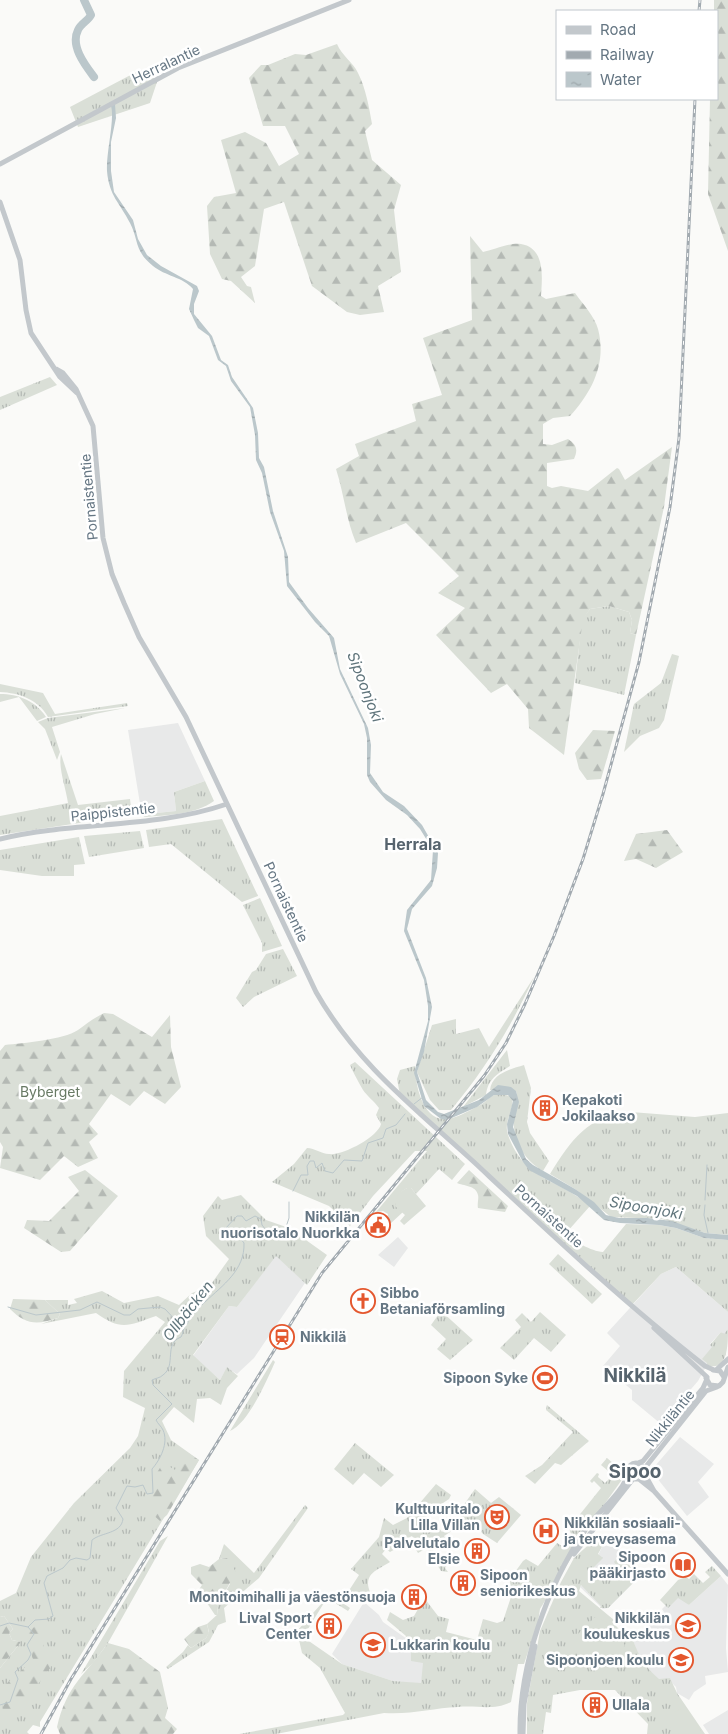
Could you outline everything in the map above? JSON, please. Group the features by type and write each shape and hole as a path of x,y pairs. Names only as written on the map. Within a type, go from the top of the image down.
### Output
{"street":[{"name":"Herralantie","path":"0,164 178,68 349,0"},
{"name":"Pornaistentie","path":"0,202 20,260 26,310 31,333 60,377 78,393 93,426 103,538 112,574 139,637 186,717 316,992 347,1040 376,1073 643,1316 705,1366 715,1370"},
{"name":"Paippistentie","path":"0,838 37,831 190,815 227,804"},
{"name":"Pornaistentie","path":"643,1316 670,1345 706,1378"},
{"path":"728,1359 715,1370 709,1372 706,1378 710,1386 716,1387 722,1383 728,1368"},
{"path":"715,1370 724,1377"},
{"name":"Nikkiläntie","path":"628,1472 631,1464 643,1462 702,1388 706,1378"},
{"name":"Nikkiläntie","path":"636,1479 706,1392 716,1387"},
{"path":"638,1463 654,1491"},
{"path":"521,1734 524,1704 538,1633 549,1602 586,1527 621,1486 628,1472 654,1491 728,1574"},
{"path":"569,1560 636,1479"}],"shaded area":[{"path":"178,723 205,781 174,792 176,811 147,814 141,810 128,730"},
{"path":"398,1237 408,1248 394,1267 378,1255"},
{"path":"276,1255 305,1283 254,1358 237,1374 227,1368 220,1380 193,1356 229,1306 237,1307"},
{"path":"676,1267 728,1312 728,1329 724,1334 721,1332 710,1344 713,1347 708,1363 698,1381 661,1424 632,1400 632,1390 603,1366 620,1346 607,1333 661,1274"},
{"path":"680,1437 714,1464 698,1482 709,1497 687,1516 653,1473 655,1466"},
{"path":"603,1545 617,1548 640,1576 608,1608 603,1609 580,1587 595,1571 592,1568"},
{"name":"Nikkilän koulukeskus","path":"721,1576 728,1585 726,1648 728,1672 705,1676 706,1684 694,1692 689,1700 677,1693 676,1687 670,1681 659,1680 650,1672 637,1652 633,1640 664,1612 662,1609 677,1594 689,1605"},
{"name":"Lukkarin koulu","path":"364,1602 379,1615 383,1622 407,1639 424,1663 421,1684 393,1681 342,1664 332,1654"},
{"path":"728,1710 728,1734 709,1734 703,1725"}],"green space":[{"path":"714,0 728,0 728,251 708,194 710,100 718,100 718,10 714,10"},
{"path":"337,44 356,69 365,92 372,124 365,131 372,160 401,185 394,210 401,272 378,286 384,312 360,315 347,312 312,286 284,202 264,209 255,266 241,277 247,286 251,287 255,303 231,281 222,279 210,254 207,206 214,197 236,193 221,140 245,132 266,143 279,166 299,154 285,126 263,126 249,78 261,65 268,65 295,54 306,55"},
{"path":"140,70 155,78 157,82 150,103 78,127 70,107"},
{"path":"470,236 483,252 512,244 521,244 535,251 541,265 541,296 546,299 575,293 591,315 598,329 601,354 596,376 591,387 570,416 553,418 543,424 543,444 552,445 568,439 573,443 576,450 574,459 547,463 547,486 552,488 561,486 588,491 617,468 625,480 672,447 664,507 636,635 630,633 632,620 629,612 609,606 590,609 583,619 564,755 529,728 528,709 507,684 491,693 436,635 465,608 438,593 459,576 406,523 356,543 336,469 359,456 355,444 416,421 412,404 442,395 423,338 472,320"},
{"path":"50,377 57,385 0,410 0,397"},
{"path":"609,606 629,612 632,620 630,633 636,635 624,695 575,683 582,619 590,609"},
{"path":"672,654 679,656 664,720 659,728 640,736 624,752 634,704 661,683"},
{"path":"0,684 43,693 55,714 127,703 128,706 48,717 33,701 14,694 0,692"},
{"path":"0,694 13,695 20,697 32,703 46,717 37,721 19,697 0,702"},
{"path":"125,708 95,714 52,727 60,752 57,760 45,729 38,722 48,718"},
{"path":"593,730 615,731 601,779 587,780 579,769 575,753"},
{"path":"61,754 78,805 130,799 132,815 0,835 0,816 68,803 61,772"},
{"path":"205,781 214,801 206,806 180,814 144,817 141,810 147,814 176,811 174,792"},
{"path":"222,819 258,896 242,902 171,844 149,847 146,830"},
{"path":"667,830 683,852 656,868 636,859 624,861 636,834"},
{"path":"140,831 144,848 89,857 84,836"},
{"path":"79,837 85,864 74,865 74,876 42,876 0,870 0,850"},
{"path":"260,898 282,946 262,952 262,943 243,905"},
{"path":"283,949 297,976 254,997 243,1007 236,998 252,972 256,970 266,954"},
{"path":"534,977 507,1030 476,1078 451,1110 439,1110 430,1100 417,1072 432,1025 456,1019 456,1034 479,1028 489,1047"},
{"name":"Byberget","path":"104,1013 113,1014 152,1037 170,1015 171,1047 181,1087 165,1104 144,1091 130,1106 111,1094 89,1124 98,1134 89,1142 98,1158 78,1167 64,1156 40,1180 0,1168 3,1147 0,1142 0,1051 5,1045 63,1036 78,1030"},
{"path":"507,1050 510,1066 497,1074 491,1081 486,1095 463,1107"},
{"path":"355,1062 465,1164 452,1180 439,1169 416,1194 411,1188 407,1188 398,1194 403,1212 390,1224 387,1220 388,1214 383,1211 376,1212 427,1151 415,1151 373,1196 350,1226 329,1206 272,1182 294,1164 307,1148 326,1154 335,1154 359,1145 378,1129 381,1124 376,1115 379,1108 356,1078 350,1065"},
{"path":"524,1065 531,1088 527,1122 530,1133 549,1161 543,1171 530,1161 517,1142 514,1126 517,1102 516,1091 490,1090 494,1079 498,1076 508,1070"},
{"path":"415,1066 416,1082 421,1099 425,1107 437,1118 449,1119 457,1116 480,1105 496,1094 512,1097 507,1130 515,1150 523,1162 543,1178 578,1197 590,1206 567,1232 583,1245 603,1252 626,1224 659,1225 676,1228 704,1238 728,1240 728,1312 676,1267 661,1274 631,1306 400,1095 397,1079 400,1070"},
{"path":"631,1112 695,1117 728,1113 728,1235 705,1233 662,1219 611,1217 575,1189 550,1174 565,1150 582,1131 603,1118"},
{"path":"85,1170 118,1196 70,1251 61,1252 24,1228 27,1220 49,1221 79,1191 68,1177"},
{"path":"469,1170 508,1206 505,1212 478,1208 478,1197 475,1189 457,1183"},
{"path":"411,1188 426,1206 404,1225 400,1221 405,1215 395,1206 398,1193"},
{"path":"241,1195 266,1220 289,1228 327,1255 307,1285 276,1256 237,1307 229,1306 193,1355 220,1380 227,1367 238,1376 227,1388 221,1405 210,1398 197,1399 194,1423 174,1407 162,1421 171,1440 199,1460 40,1722 40,1727 33,1725 27,1732 29,1734 0,1734 0,1668 21,1642 12,1640 9,1633 13,1629 4,1616 0,1617 0,1601 16,1593 31,1557 74,1503 130,1448 138,1436 145,1408 123,1397 124,1371 165,1322 156,1316 125,1325 112,1322 96,1313 41,1324 58,1318 60,1314 45,1300 68,1300 68,1305 77,1303 74,1299 102,1291 124,1303 158,1296 179,1305 192,1293 209,1287 229,1259 206,1236 203,1216 218,1196 222,1200"},
{"path":"558,1254 602,1294 592,1304 549,1264"},
{"path":"13,1299 45,1300 60,1314 58,1318 44,1322 27,1321 10,1309"},
{"path":"441,1311 473,1340 450,1360 437,1349 446,1339 431,1325"},
{"path":"540,1312 566,1335 551,1352 534,1338 514,1360 500,1348 521,1327 515,1320 522,1313 531,1322"},
{"path":"728,1329 727,1349 723,1361 719,1365 707,1365 702,1359 712,1347 710,1345 721,1332 724,1334"},
{"path":"273,1360 275,1362 250,1411 237,1427 230,1431"},
{"path":"547,1405 589,1441 561,1465 555,1463 535,1484 525,1476 542,1465 573,1432 546,1410"},
{"path":"355,1443 394,1475 381,1487 364,1473 353,1485 334,1469"},
{"path":"185,1451 199,1460 167,1515 160,1521 150,1512 148,1487 163,1463 177,1471 177,1460"},
{"path":"607,1458 626,1474 601,1509 540,1609 538,1622 524,1664 518,1664 511,1702 492,1707 384,1713 276,1734 239,1734 343,1715 345,1713 320,1668 302,1653 297,1631 330,1594 350,1608 348,1611 327,1598 303,1637 342,1664 393,1681 421,1683 423,1663 411,1661 411,1647 404,1643 406,1636 387,1620 390,1612 403,1620 414,1616 421,1604 415,1595 419,1591 438,1616 449,1619 446,1632 477,1640 483,1619 497,1623 503,1621 511,1597 510,1579 523,1561 526,1559 538,1566 557,1543 562,1546 571,1534 569,1528 601,1488 594,1481 592,1483 590,1481 597,1473 599,1474 598,1477 605,1483 613,1475 601,1465"},
{"path":"436,1484 451,1495 449,1499 434,1509 431,1506 424,1512 434,1529 439,1528 442,1532 462,1516 463,1506 475,1489 491,1503 499,1497 521,1515 497,1543 483,1534 470,1519 444,1536 446,1539 433,1550 443,1565 448,1563 445,1568 448,1572 441,1571 427,1548 418,1553 412,1543 415,1541 412,1536 395,1544 397,1548 390,1552 386,1549 382,1554 390,1562 370,1576 368,1586 370,1592 367,1593 370,1597 364,1602 348,1592 359,1575 351,1569 379,1537 384,1518 393,1525 407,1518"},
{"path":"305,1505 308,1508 259,1578 224,1608 226,1622 218,1625 209,1642 168,1669 166,1667 188,1645 191,1648 206,1638 209,1632 207,1624 218,1614 217,1606 230,1584 227,1558 219,1559 224,1544 254,1573"},
{"path":"168,1536 108,1643 93,1663 81,1674 160,1541"},
{"path":"595,1539 603,1545 598,1554 603,1558 593,1568 596,1571 592,1574 595,1579 599,1577 603,1580 608,1575 611,1578 615,1575 612,1571 617,1566 614,1562 620,1555 640,1576 608,1608 600,1608 601,1606 581,1585 579,1591 614,1620 612,1622 628,1638 633,1640 643,1662 654,1675 659,1679 670,1678 677,1693 705,1734 647,1734 648,1724 615,1690 580,1690 553,1695 551,1713 546,1712 543,1734 527,1734 527,1703 540,1631 561,1582 574,1558"},
{"path":"227,1558 236,1572 217,1606 218,1615 215,1615 207,1603 201,1603 196,1600 196,1594 202,1585 191,1574 191,1567 200,1564 209,1567 219,1559"},
{"path":"712,1566 721,1576 689,1605 678,1598 668,1608 660,1600 678,1580 686,1577 689,1579 694,1574 703,1583 710,1577 705,1572"},
{"path":"4,1616 13,1629 9,1633 12,1640 21,1642 0,1668 0,1617"},
{"path":"595,1617 613,1625 621,1635 618,1638 625,1645 602,1674 570,1642"},
{"path":"207,1624 209,1633 206,1638 191,1648 184,1639 198,1627"},
{"path":"36,1625 46,1630 44,1649 51,1667 36,1687 30,1701 19,1707 15,1717 3,1711 0,1691 33,1659 26,1635"},
{"path":"108,1643 129,1649 160,1672 168,1708 165,1718 177,1729 173,1734 60,1734 57,1727 71,1691"},
{"path":"685,1706 703,1734 674,1734 662,1713 674,1713"}],"water":[{"path":"115,104 116,118 111,142 111,171 114,192 133,220 138,239 147,255 161,266 197,286 199,291 194,304 194,314 212,336 221,360 228,365 232,377 253,408 258,433 259,458 264,467 273,511 288,557 289,582 334,638 340,669 368,728 371,745 370,773 383,792 404,806 422,825 438,853 437,868 432,886 412,909 407,929 426,978 432,1007 424,1052 417,1072 426,1100 438,1112 444,1114 479,1100 498,1085 511,1087 516,1091 519,1102 513,1127 526,1159 533,1165 594,1202 606,1215 619,1218 647,1218 672,1221 705,1233 728,1235 728,1240 704,1238 676,1228 659,1225 620,1223 604,1220 577,1196 529,1170 508,1134 507,1124 513,1101 508,1095 494,1095 477,1107 447,1120 441,1119 424,1106 414,1073 428,1021 428,1006 424,980 404,931 407,910 431,880 433,850 420,829 407,815 386,800 370,782 367,775 367,738 364,724 340,674 329,636 315,622 287,586 284,551 270,512 262,473 256,460 255,435 250,407 231,381 226,366 218,360 209,336 198,328 194,320 189,309 193,289 147,261 140,250 130,223 110,187 107,164 112,119 111,106"}],"waterway":[{"name":"Sipoonjoki","path":"84,0 91,15 79,28 76,42 80,55 94,77"},
{"path":"414,1104 423,1097"},
{"path":"293,1191 301,1175 308,1175 307,1166 310,1161 314,1161 316,1168 322,1163 325,1171 333,1173 344,1160 362,1161 368,1143 383,1138 386,1129 396,1125 405,1114"},
{"path":"705,1200 707,1165"},
{"name":"Ollbäcken","path":"0,1705 10,1702 18,1679 15,1672 28,1660 31,1654 27,1645 34,1634 28,1627 35,1620 49,1619 53,1616 44,1583 47,1576 63,1568 70,1560 76,1558 87,1560 90,1558 92,1540 115,1530 122,1524 123,1519 116,1508 127,1486 143,1485 147,1494 153,1493 152,1469 161,1456 165,1440 163,1430 156,1420 172,1404 153,1385 152,1380 161,1377 167,1371 171,1349 176,1340 181,1337 184,1327 194,1313 226,1283 241,1261 244,1243 240,1238 230,1239 226,1235 225,1229 237,1216 242,1216 246,1221 255,1216 261,1219 262,1225 270,1235 285,1230 289,1218 289,1202"},
{"path":"705,1205 704,1215 708,1233"},
{"path":"8,1307 36,1315 80,1310 97,1302 124,1315 130,1315 138,1309 160,1307 165,1309 181,1326 188,1323"},
{"path":"0,1626 9,1623 28,1627"}],"railway":[{"path":"699,10 700,0"},
{"path":"41,1734 71,1679 322,1273 484,1076 506,1043 554,936 583,859 639,662 670,507 679,438 695,100"}],"place":[{"name":"Kepakoti Jokilaakso","path":"545,1108"},
{"name":"Nikkilän nuorisotalo Nuorkka","path":"378,1225"},
{"name":"Sibbo Betaniaförsamling","path":"363,1301"},
{"name":"Nikkilä","path":"282,1337"},
{"name":"Sipoon Syke","path":"545,1378"},
{"name":"Kulttuuritalo Lilla Villan","path":"497,1517"},
{"name":"Nikkilän sosiaali- ja terveysasema","path":"546,1531"},
{"name":"Palvelutalo Elsie","path":"477,1551"},
{"name":"Sipoon pääkirjasto","path":"683,1565"},
{"name":"Sipoon seniorikeskus","path":"463,1583"},
{"name":"Monitoimihalli ja väestönsuoja","path":"414,1597"},
{"name":"Lival Sport Center","path":"329,1626"},
{"name":"Nikkilän koulukeskus","path":"688,1626"},
{"name":"Lukkarin koulu","path":"373,1645"},
{"name":"Sipoonjoen koulu","path":"681,1660"},
{"name":"Ullala","path":"595,1705"}],"district":[{"name":"Herrala","path":"413,844"},
{"name":"Nikkilä","path":"635,1375"},
{"name":"Sipoo","path":"635,1471"}]}
